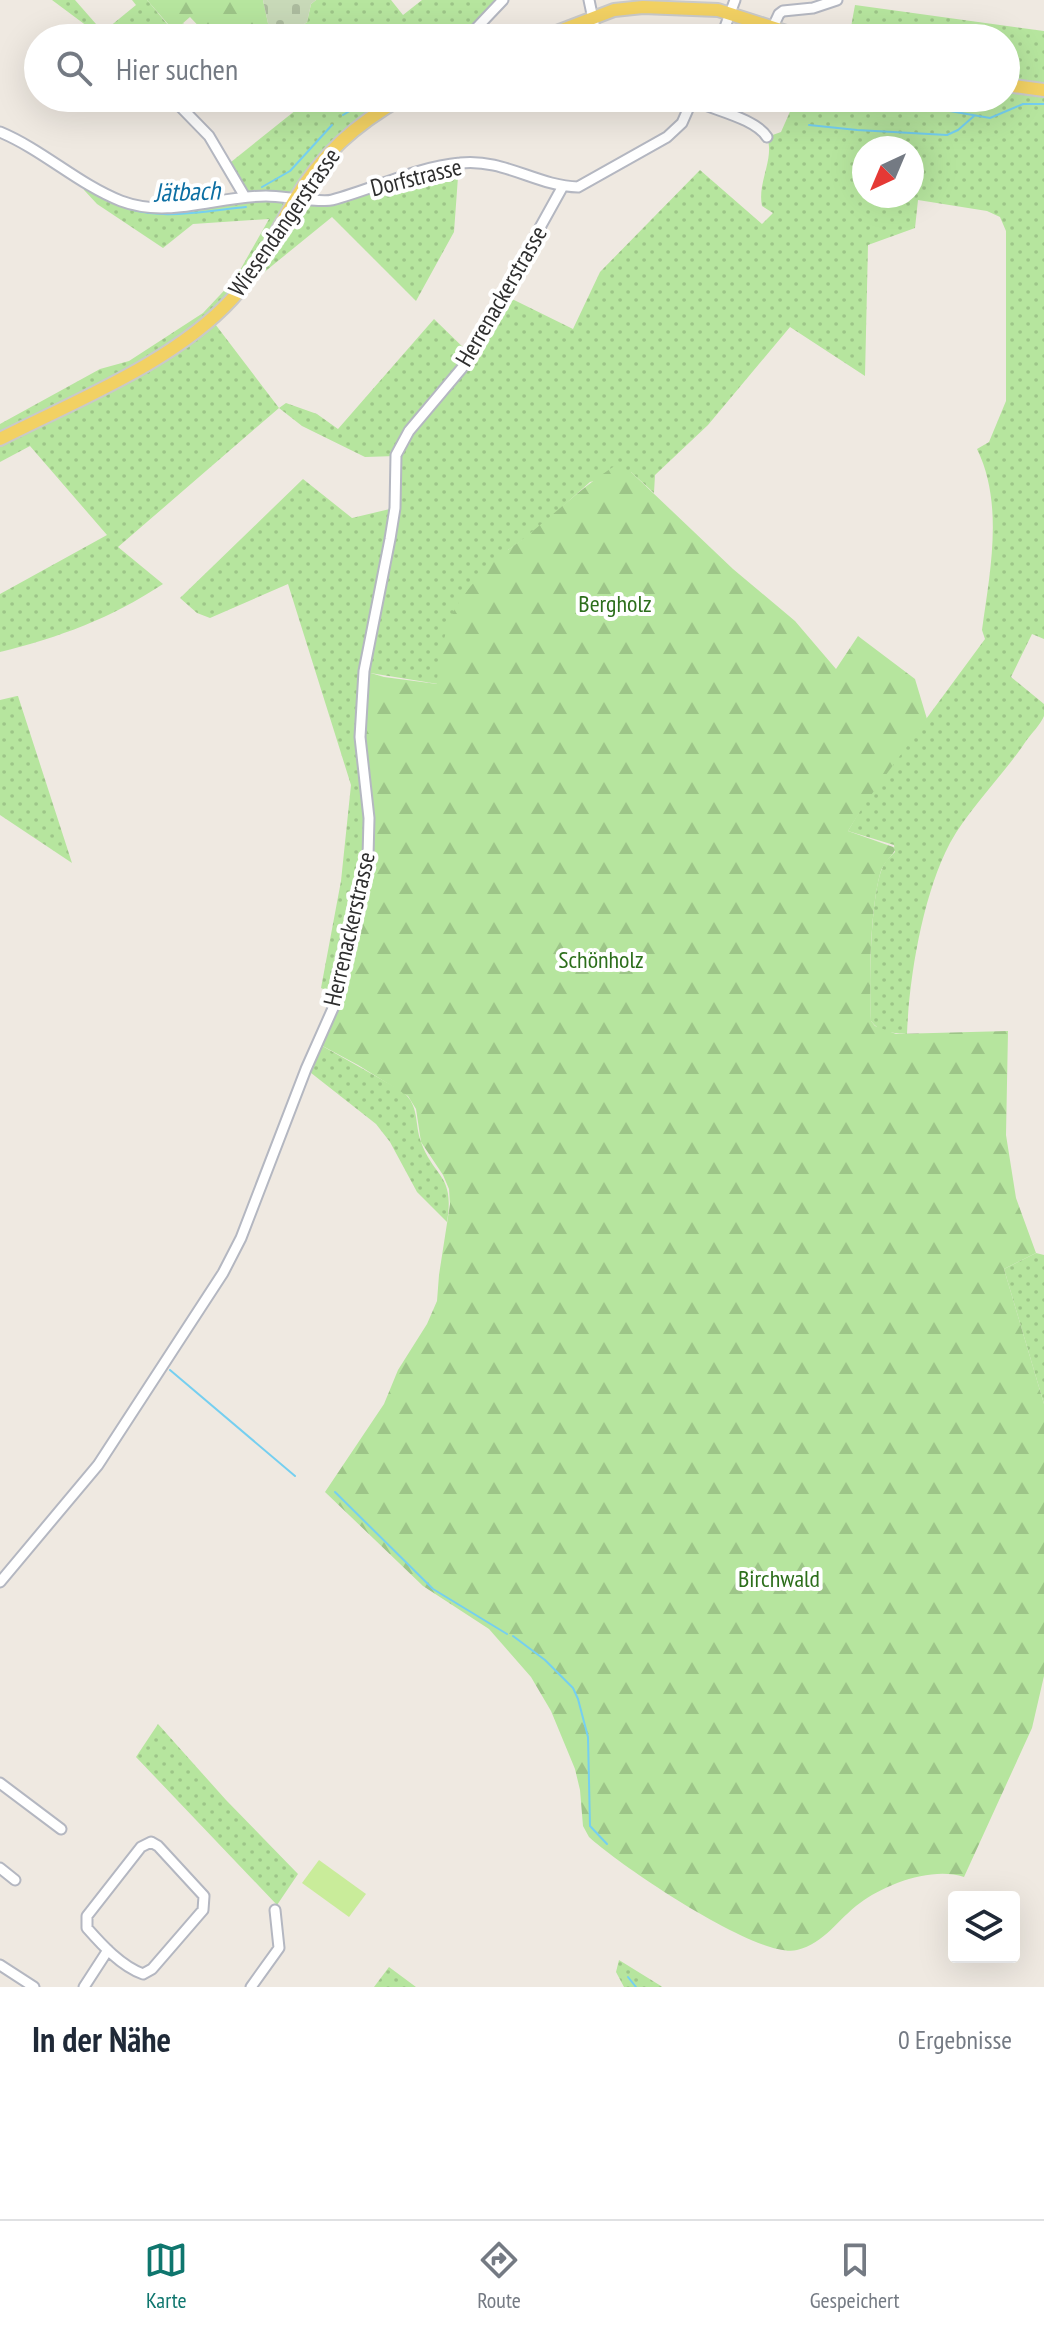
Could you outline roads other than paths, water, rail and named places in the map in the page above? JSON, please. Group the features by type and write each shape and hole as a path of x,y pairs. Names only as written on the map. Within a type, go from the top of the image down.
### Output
{"main road":[{"path":"576,24 614,10 733,6 764,24"},
{"path":"1020,87 1044,90"},
{"name":"Wiesendangerstrasse","path":"0,439 163,355 212,320 236,295 255,268 317,166 350,132 381,112"}],"street":[{"path":"480,24 503,0"},
{"path":"589,0 594,24"},
{"path":"774,24 783,11 813,8 837,0"},
{"path":"186,112 209,136 245,197"},
{"path":"563,186 578,187 667,137 682,123 687,112"},
{"path":"725,112 764,131 767,137"},
{"name":"Dorfstrasse","path":"0,132 123,202 155,209 245,197 296,197 328,202 459,163 486,162 506,166 563,186"},
{"name":"Herrenackerstrasse","path":"0,1582 98,1465 223,1273 241,1238 306,1069 334,1006 345,943 361,898 369,844 360,737 364,671 395,508 396,455 409,431 462,368 563,186"},
{"path":"0,1783 61,1829"},
{"path":"155,1843 204,1896 203,1910 152,1969 143,1974 108,1950 87,1928 87,1916 141,1847 155,1843"},
{"path":"0,1868 15,1880"},
{"path":"251,1987 279,1948 275,1910"},
{"path":"84,1987 108,1950"},
{"path":"2,1971 34,1987"}],"waterway":[{"name":"Jätbach","path":"1020,105 1044,104"},
{"name":"Jätbach","path":"343,115 348,112"},
{"name":"Jätbach","path":"956,112 990,118 1004,112"},
{"path":"809,125 947,135 974,116"},
{"name":"Jätbach","path":"262,187 290,171 332,125"},
{"name":"Jätbach","path":"115,203 146,213 163,214 246,207"},
{"path":"170,1370 295,1476"},
{"path":"335,1492 433,1589 507,1634"},
{"path":"513,1636 545,1660 573,1688 578,1699 588,1737 590,1826 607,1844"},
{"path":"628,1977 636,1987"}],"park label":[{"name":"Bergholz","path":"615,603"},
{"name":"Schönholz","path":"601,959"},
{"name":"Birchwald","path":"779,1578"}]}
